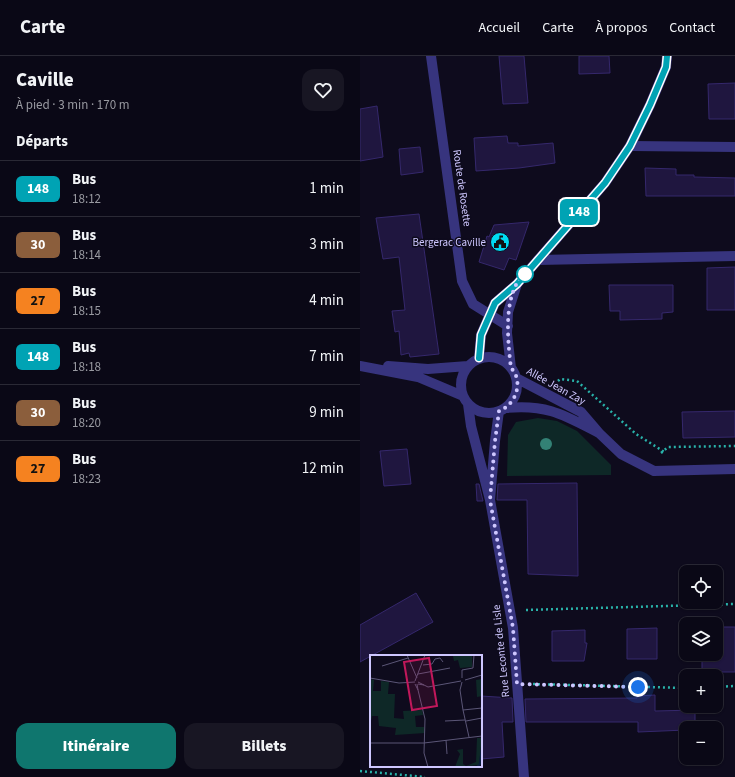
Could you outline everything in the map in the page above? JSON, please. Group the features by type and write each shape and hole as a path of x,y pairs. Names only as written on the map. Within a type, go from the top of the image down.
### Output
{"street":[{"name":"Route de Rosette","path":"431,56 462,281 473,304 508,326"},
{"path":"479,358 481,335 495,303 517,284 605,183 630,146 666,67 667,56"},
{"path":"630,146 735,147"},
{"path":"538,260 735,256"},
{"path":"511,368 508,312 517,284"},
{"path":"492,356 505,361 515,372 518,385 515,398 502,410 493,413 479,412 466,400 461,392 461,378 468,366 479,358 492,356"},
{"path":"360,365 428,368 468,366"},
{"path":"360,365 418,377 466,400"},
{"name":"Allée Jean Zay","path":"516,378 581,412 599,433 621,454 654,471 735,469"},
{"name":"Rue Leconte de Lisle","path":"466,400 471,426 490,500 510,611 524,777"},
{"name":"Allée Jean Zay","path":"502,410 524,406 560,412 599,433"},
{"name":"Rue Leconte de Lisle","path":"490,500 495,441 502,410"}],"path":[{"path":"544,392 560,379 577,381 636,434 662,452 670,454"},
{"path":"657,453 662,452 668,447 735,446"},
{"path":"510,611 735,604"},
{"path":"517,684 679,688"},
{"path":"723,687 735,686"},
{"path":"360,771 425,777"}],"green space":[{"path":"538,418 557,421 577,431 611,465 611,475 507,476 508,435 516,422"}],"building":[{"path":"499,56 524,56 528,103 503,104"},
{"path":"579,56 609,56 610,73 579,74"},
{"path":"735,83 735,119 709,119 708,84"},
{"path":"377,106 383,157 360,161 360,109"},
{"path":"507,136 508,143 518,143 518,146 553,143 555,163 519,168 476,171 474,138"},
{"path":"420,147 423,172 401,175 399,149"},
{"path":"645,168 676,169 676,175 694,175 694,177 735,178 735,196 646,196"},
{"path":"419,214 439,354 410,357 409,353 401,355 399,331 395,332 392,311 405,310 399,257 383,259 376,218"},
{"name":"Bergerac Caville","path":"529,222 516,260 509,258 504,270 479,262 487,236 489,237 494,225"},
{"path":"735,267 735,310 707,310 707,268"},
{"path":"609,285 673,285 673,312 662,313 662,319 620,320 620,311 610,311"},
{"path":"735,411 735,437 683,438 682,412"},
{"path":"407,449 411,484 384,486 380,451"},
{"path":"577,483 578,576 528,574 527,500 497,500 498,484"},
{"path":"476,484 479,484 483,501 477,501"},
{"path":"416,593 433,622 373,655 370,655 370,657 360,662 360,625"},
{"path":"723,627 735,627 735,672 723,672 723,669 702,669 702,661 723,661"},
{"path":"657,628 657,659 627,659 627,629"},
{"path":"585,630 585,643 587,643 584,661 552,661 552,631"},
{"path":"655,695 655,711 679,710 679,713 695,713 695,721 679,721 679,730 638,732 638,722 526,722 525,699 637,698 637,696"},
{"path":"482,696 512,698 513,722 502,722 504,757 482,759"}],"bus line":[{"name":"148","path":"479,358 481,335 495,303 517,284 605,183 630,146 666,67 667,56"}],"place":[{"name":"Bergerac Caville","path":"500,242"}],"route":[{"path":"525,274 527,271 517,284 508,312 507,334 511,368 515,372 518,385 515,398 506,408 499,411 490,500 513,628 517,684 638,687"}]}
